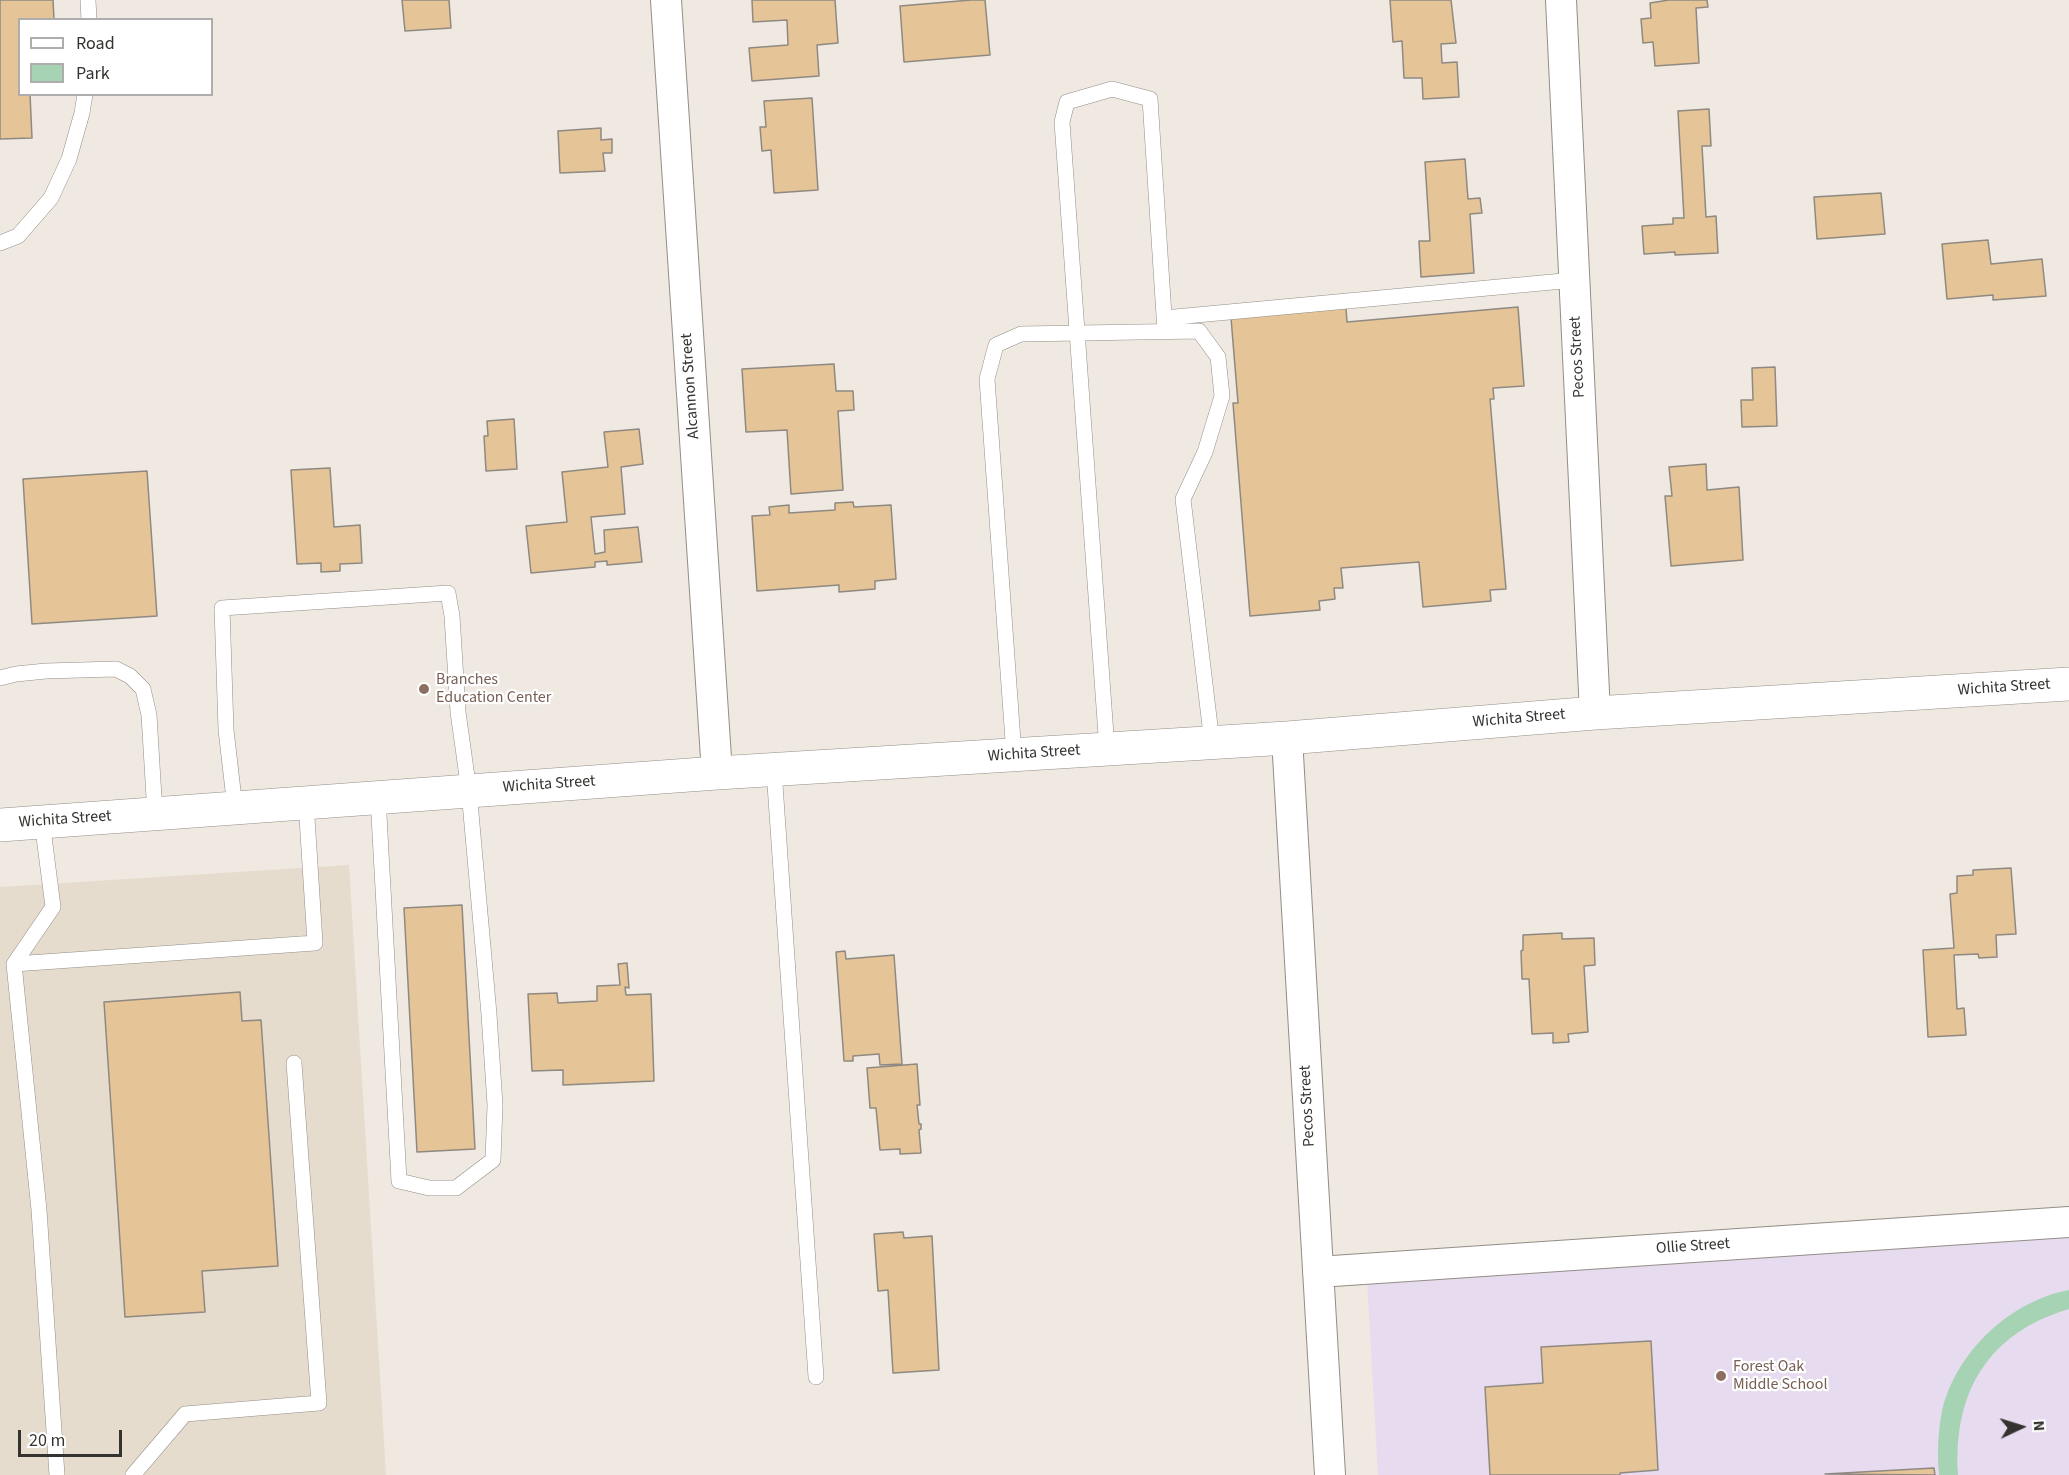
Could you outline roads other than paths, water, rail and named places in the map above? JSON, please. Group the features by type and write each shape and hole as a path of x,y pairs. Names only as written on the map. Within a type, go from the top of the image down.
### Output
{"main road":[{"name":"Wichita Street","path":"0,825 717,773 1287,738 1595,713 2069,684"}],"street":[{"name":"Alcannon Street","path":"666,0 717,773"},
{"name":"Pecos Street","path":"1561,0 1595,713"},
{"name":"Pecos Street","path":"1287,738 1330,1475"},
{"name":"Ollie Street","path":"1317,1272 2069,1222"}],"lane":[{"path":"88,0 89,18"},
{"path":"1107,749 1062,122 1067,102 1112,89 1150,99 1165,325"},
{"path":"0,243 18,236 51,198 69,159 85,96"},
{"path":"1014,755 987,380 996,345 1021,334 1078,333 1165,325 1574,280"},
{"path":"1165,325 1199,331 1218,357 1222,396 1205,452 1183,499 1212,742"},
{"path":"235,808 226,730 222,609 448,593 452,616 458,712 469,791 495,1105 493,1160 456,1188 429,1188 399,1181 378,797"},
{"path":"0,678 46,671 116,669 130,676 143,689 149,716 155,813"},
{"path":"774,770 816,1377"},
{"path":"15,964 315,943 306,802"},
{"path":"42,821 53,907 15,964 39,1210 57,1475"},
{"path":"133,1475 185,1414 319,1403 294,1063"}],"place":[{"name":"Branches Education Center","path":"424,689"},
{"name":"Forest Oak Middle School","path":"1721,1376"}]}
